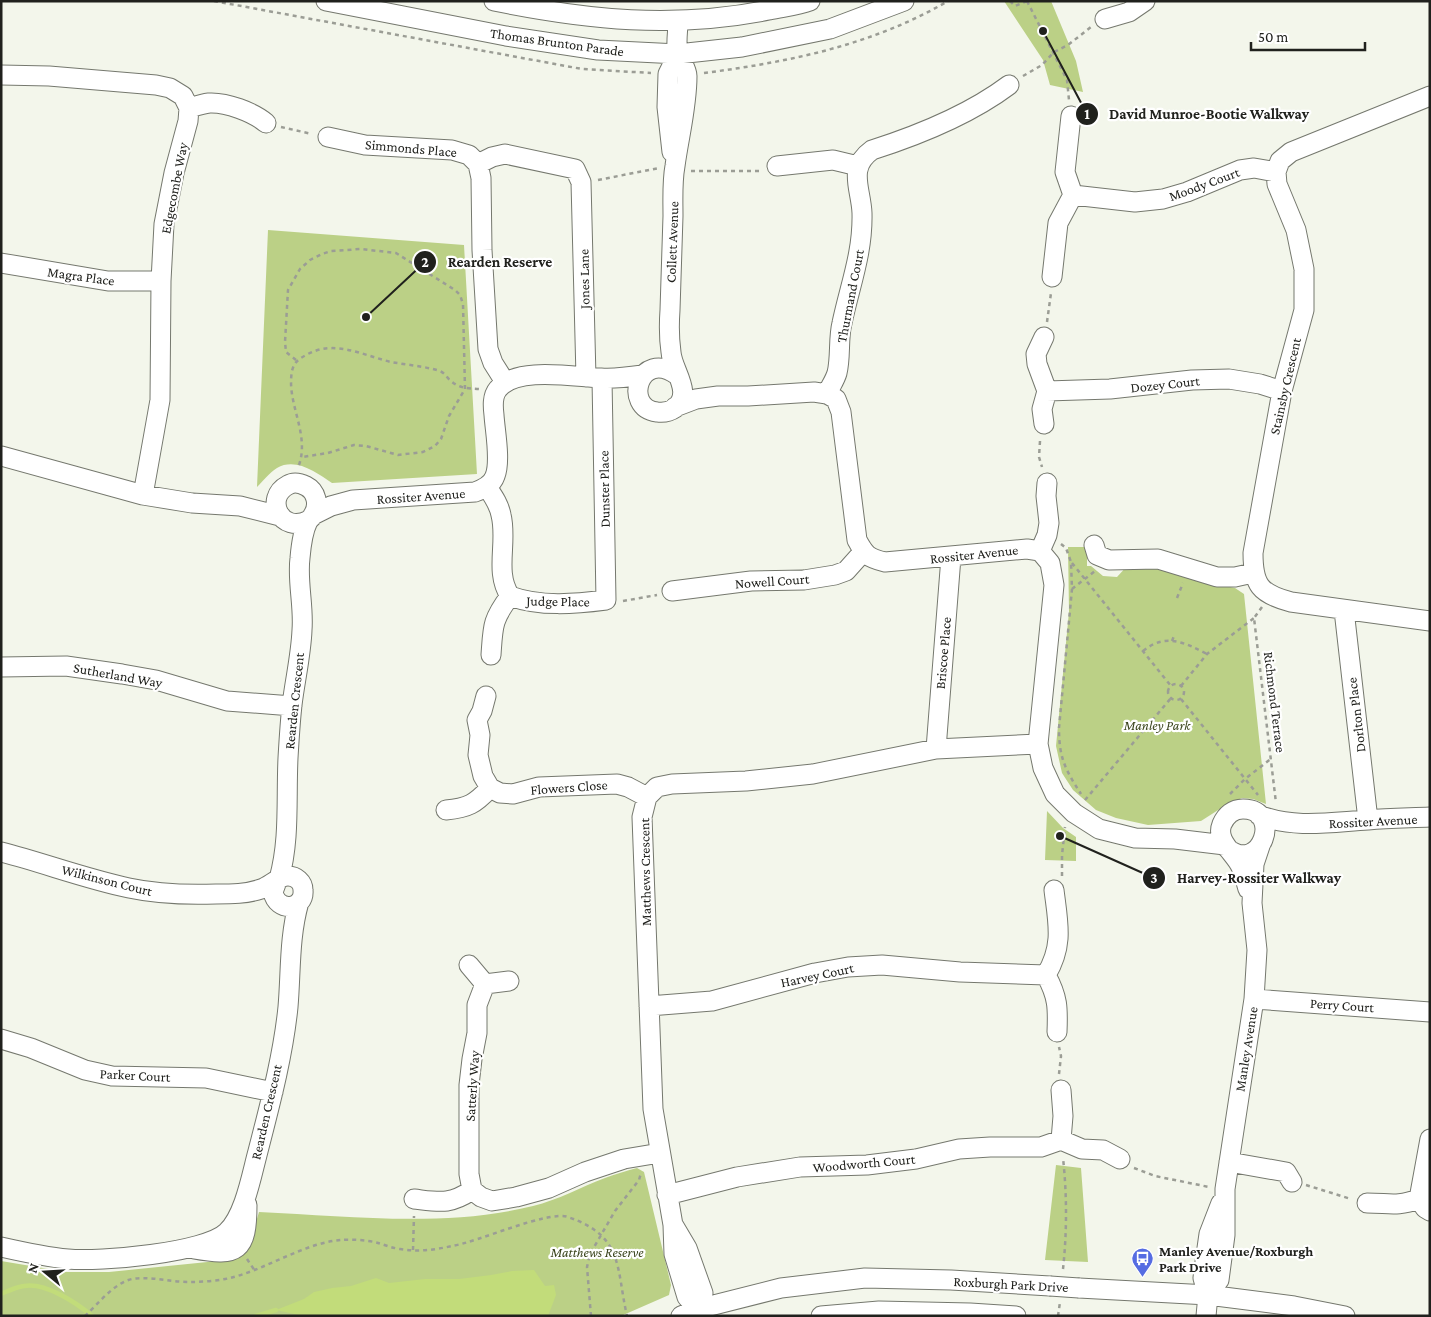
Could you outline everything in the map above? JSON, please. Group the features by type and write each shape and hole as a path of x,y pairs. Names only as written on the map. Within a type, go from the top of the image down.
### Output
{"street":[{"name":"Thomas Brunton Parade","path":"326,1 506,36 598,50 678,54 742,48 830,29 904,1"},
{"path":"494,1 607,19 678,22 736,17 810,1"},
{"path":"1105,19 1129,12 1145,1"},
{"name":"Collett Avenue","path":"678,22 677,74 667,107 674,167 670,316 671,354 678,376"},
{"path":"649,52 677,74 703,51"},
{"path":"1,75 49,76 156,85 170,88 183,96 189,108 221,103 257,115 266,123"},
{"path":"777,166 833,160 858,166 864,156 872,150 940,125 1009,85"},
{"path":"1276,172 1280,161 1292,152 1425,100"},
{"name":"Edgecombe Way","path":"143,494 160,400 161,282 164,224 174,173 188,121 189,108"},
{"path":"1052,277 1058,223 1073,195 1065,172 1071,116"},
{"name":"Simmonds Place","path":"328,137 365,145 452,150 469,154 478,164"},
{"name":"Jones Lane","path":"478,164 492,157 505,154 576,169 582,182 594,378"},
{"path":"478,164 481,178 482,250 488,348 500,386 493,404 497,465 495,477 487,487"},
{"name":"Thurmand Court","path":"827,394 837,374 841,324 860,249 862,213 856,176 858,166"},
{"name":"Moody Court","path":"1073,195 1135,202 1163,199 1187,192 1240,170 1254,168 1276,172"},
{"name":"Stainsby Crescent","path":"1257,581 1252,553 1282,391 1304,310 1304,269 1296,230 1277,184 1276,172"},
{"name":"Magra Place","path":"1,263 108,281 161,282"},
{"name":"Collett Avenue","path":"644,374 657,354 670,316"},
{"path":"1044,337 1036,354 1037,364 1047,391 1042,409 1044,424"},
{"path":"643,405 639,398 639,382 644,374 653,368 661,367 669,369 696,388 718,396"},
{"path":"500,386 516,378 547,374 594,378 644,374"},
{"path":"675,407 682,397 683,389 678,376"},
{"path":"594,378 626,390 653,412 661,413 668,412 675,407 696,399 718,396 814,392 827,394 836,399 841,412 857,540 863,552"},
{"name":"Dunster Place","path":"594,378 606,600"},
{"name":"Dozey Court","path":"1047,391 1110,389 1192,380 1229,379 1260,384 1282,391"},
{"path":"1,456 143,494 192,503 240,506 297,524 311,518 317,502 315,494 311,489 296,483 289,484 263,500 240,506"},
{"path":"1047,483 1046,496 1050,523 1043,543 1050,563 1054,585 1038,744 1043,768 1055,794 1080,807 1099,829 1134,838 1175,839 1226,846 1239,854 1254,852 1261,845 1265,837 1263,822 1265,813 1225,808"},
{"name":"Judge Place","path":"487,487 498,504 502,517 504,550 501,576 504,588 510,596 538,603 580,603 606,600"},
{"name":"Rossiter Avenue","path":"311,518 331,506 353,500 475,492 487,487"},
{"path":"282,489 276,499 276,505 282,518"},
{"name":"Rossiter Avenue","path":"311,489 328,496 353,500"},
{"name":"Rearden Crescent","path":"282,518 299,560"},
{"name":"Rearden Crescent","path":"278,880 286,842 288,760 292,706 302,630 299,560 311,518"},
{"name":"Rossiter Avenue","path":"863,552 873,559 885,562 1027,549 1043,543"},
{"path":"1094,545 1097,555 1109,560 1158,559 1217,578 1235,577 1257,581 1274,598 1282,600 1430,621"},
{"name":"Nowell Court","path":"672,591 751,581 804,580 835,576 846,571 863,552"},
{"name":"Briscoe Place","path":"936,749 951,557"},
{"name":"Judge Place","path":"490,654 493,624 510,596"},
{"name":"Dorlton Place","path":"1344,610 1368,820"},
{"name":"Sutherland Way","path":"1,667 66,666 156,680 227,701 292,706"},
{"path":"446,810 465,808 479,801 490,788 483,776 478,755 480,735 477,720 482,711 486,696"},
{"path":"647,797 658,787 672,784 746,781 813,774 936,749 1038,744"},
{"name":"Flowers Close","path":"490,788 500,793 513,794 539,787 618,784 647,797"},
{"name":"Matthews Crescent","path":"647,797 642,817 653,1109 652,1154 667,1195 673,1225 674,1254 691,1308"},
{"path":"1175,839 1207,830 1225,808"},
{"path":"1225,808 1221,834 1226,846"},
{"name":"Rossiter Avenue","path":"1265,813 1316,824"},
{"name":"Rossiter Avenue","path":"1261,845 1276,835 1316,824 1430,818"},
{"name":"Rearden Crescent","path":"286,842 299,881"},
{"name":"Manley Avenue","path":"1206,1316 1210,1284 1225,1235 1225,1192 1254,999 1257,950 1252,903 1254,864 1261,845"},
{"name":"Manley Avenue","path":"1226,846 1241,867 1252,903"},
{"name":"Wilkinson Court","path":"1,852 130,888 171,894 245,893 262,889 278,880"},
{"path":"287,876 299,881 304,892 299,902 290,907 278,903 273,892 278,880 287,876"},
{"path":"1054,890 1059,929 1055,961 1046,975 1054,990 1058,1010 1056,1032"},
{"name":"Wilkinson Court","path":"245,893 261,896 278,903"},
{"name":"Rearden Crescent","path":"1,1247 68,1259 100,1259 188,1248 227,1252 238,1246 245,1237 247,1191 273,1092 288,1008 290,944 294,917 299,902"},
{"name":"Rearden Crescent","path":"278,903 285,917 290,944"},
{"name":"Harvey Court","path":"649,1006 712,1001 814,973 848,967 882,965 960,972 1046,975"},
{"path":"469,966 485,984 509,981"},
{"name":"Satterly Way","path":"472,1190 469,1174 469,1085 477,1033 477,1005 485,984"},
{"name":"Perry Court","path":"1254,999 1430,1012"},
{"name":"Parker Court","path":"1,1039 31,1048 85,1070 112,1076 206,1078 273,1092"},
{"path":"1061,1090 1063,1116 1061,1140 1082,1149 1102,1150 1120,1159"},
{"path":"1367,1204 1393,1206 1405,1204 1424,1205 1430,1139"},
{"name":"Woodworth Court","path":"667,1195 737,1177 800,1168 867,1165 916,1159 990,1146 1041,1147 1061,1140"},
{"path":"414,1199 444,1202 460,1199 472,1190 481,1197 492,1201 516,1197 549,1188 585,1172 624,1159 652,1154"},
{"path":"1229,1162 1286,1172 1292,1182"},
{"name":"Roxburgh Park Drive","path":"691,1308 720,1304 781,1288 866,1278 951,1280 1055,1292 1079,1288 1186,1294 1210,1284 1231,1298 1294,1306 1345,1316"},
{"path":"821,1316 879,1311 1016,1316"}],"path":[{"path":"1010,1 1015,6 1027,1 1067,80 1071,116"},
{"path":"1009,85 1042,64 1054,52 1068,45 1085,31 1105,19"},
{"path":"266,123 290,130 328,137"},
{"path":"296,360 286,352 288,290 300,268 310,260 331,250 360,249 396,253 460,295 464,304 465,389 456,403 441,439 435,446 423,452 398,455 366,446 354,445 328,454 302,457"},
{"path":"1044,337 1052,277"},
{"path":"299,465 302,457 300,428 292,393 292,371 296,360 317,349 338,347 390,361 443,372 450,380 465,389 500,386"},
{"path":"1044,424 1039,457 1047,483"},
{"path":"1043,543 1057,540 1066,548 1071,562 1072,589 1059,728 1059,748 1063,765 1080,807"},
{"path":"1072,589 1109,560"},
{"path":"1071,562 1171,686"},
{"name":"Richmond Terrace","path":"1257,581 1262,606 1254,618 1277,810 1265,813"},
{"path":"606,600 626,601 652,597 672,591"},
{"path":"1181,686 1207,654 1254,618"},
{"path":"1172,641 1174,636"},
{"path":"1143,651 1151,644 1162,640 1193,646 1207,654"},
{"path":"1176,684 1181,686 1184,692 1181,699 1171,698 1168,692 1171,686 1176,684"},
{"path":"1054,890 1062,879 1063,845 1066,826 1171,698"},
{"path":"1181,699 1245,779 1265,813"},
{"path":"1225,808 1245,779 1272,758"},
{"path":"1056,1032 1061,1056 1059,1074 1061,1090"},
{"path":"1061,1140 1066,1190 1066,1242 1063,1270"},
{"path":"591,1316 587,1267 590,1254 615,1211 639,1180 644,1165 652,1154"},
{"path":"1120,1159 1138,1171 1225,1192"},
{"path":"1292,1182 1367,1204"},
{"path":"413,1250 414,1199"},
{"path":"85,1316 118,1286 131,1279 149,1278 188,1282 228,1278 255,1271 307,1248 340,1240 376,1242 397,1249 421,1252 455,1246 544,1218 566,1216 584,1223 601,1234 612,1248 620,1270 621,1288 627,1316"},
{"path":"1055,1292 1058,1316"}],"green space":[{"path":"1004,1 1051,1 1076,61 1083,92 1050,85 1043,60"},
{"path":"268,230 464,245 477,474 332,483 306,468 292,464 277,468 257,487"},
{"name":"Manley Park","path":"1068,547 1087,547 1087,566 1091,566 1103,576 1117,577 1128,565 1159,566 1205,582 1235,588 1244,594 1266,804 1253,799 1242,798 1226,805 1201,821 1148,825 1116,818 1096,810 1073,790 1062,773 1056,746 1069,612"},
{"path":"1047,811 1063,828 1076,837 1076,861 1045,860"},
{"path":"1056,1165 1081,1168 1088,1262 1045,1260"},
{"name":"Matthews Reserve","path":"637,1168 644,1172 671,1285 669,1295 621,1316 1,1316 1,1261 67,1272 109,1272 227,1260 250,1242 259,1212 397,1219 465,1217 533,1206"}],"shaded area":[{"path":"534,1270 545,1286 554,1285 556,1295 548,1316 303,1316 276,1310 304,1299 314,1292 351,1286 376,1278 389,1283 425,1279 459,1279 512,1271"}],"waterway":[{"path":"1,1294 24,1286 41,1287 51,1290 78,1305 92,1316"},
{"path":"256,1316 276,1310"}],"place":[{"name":"David Munroe-Bootie Walkway","path":"1043,31"},
{"name":"Rearden Reserve","path":"366,317"},
{"name":"Harvey-Rossiter Walkway","path":"1060,836"},
{"name":"Manley Avenue/Roxburgh Park Drive","path":"1143,1278"}]}
